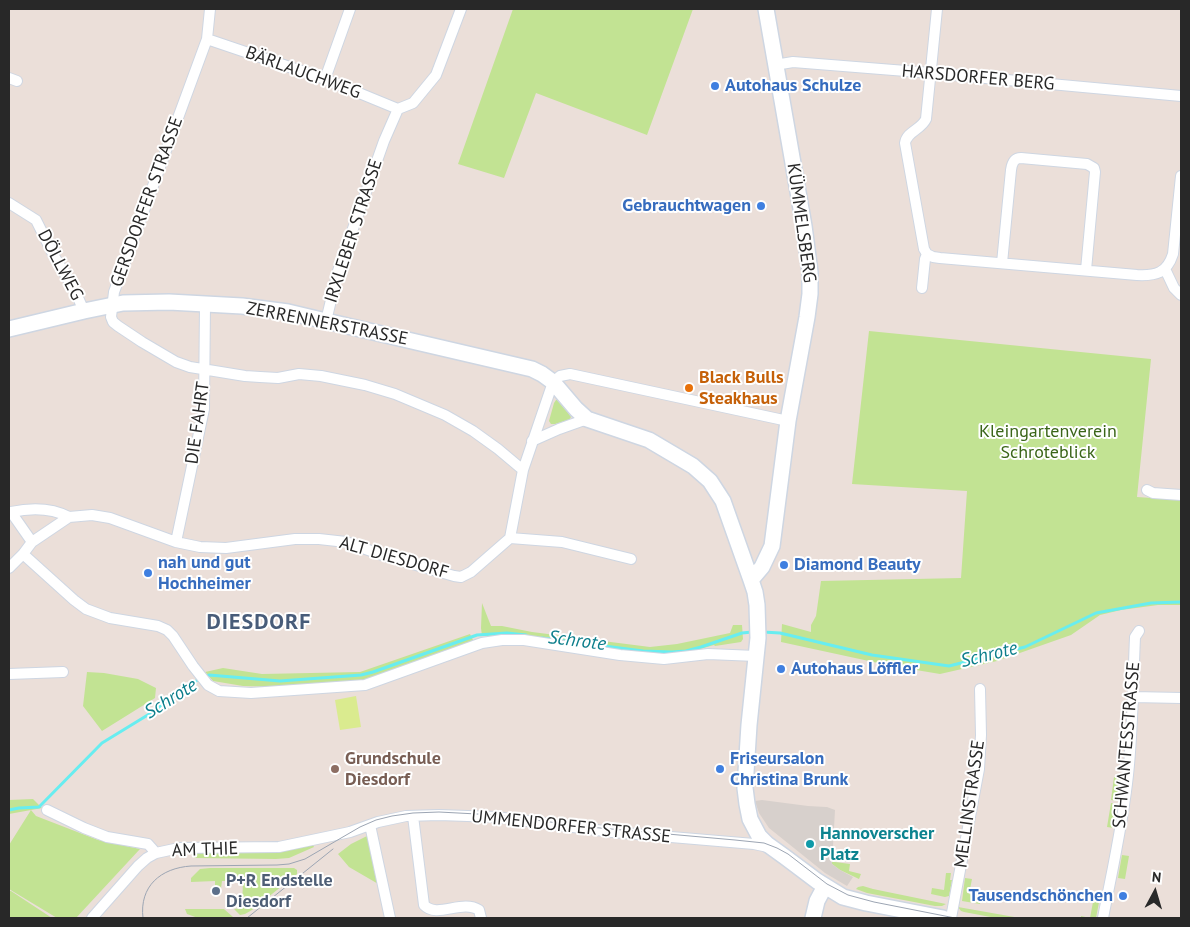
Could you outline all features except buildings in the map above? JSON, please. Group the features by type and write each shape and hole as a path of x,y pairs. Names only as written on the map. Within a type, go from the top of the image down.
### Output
{"main road":[{"name":"KÜMMELSBERG","path":"751,580 762,567 772,546 788,421 808,311 810,272 804,226 766,9"},
{"name":"ZERRENNERSTRASSE","path":"9,329 112,305 146,302 242,306 326,321 526,367 542,374 553,382"},
{"path":"553,382 576,410 587,419 649,440 689,463 706,476 723,501 756,597 758,631 749,725 745,795 752,824 763,841 838,894 857,901 943,918"},
{"path":"813,918 816,902 825,886"}],"street":[{"name":"GERSDORFER STRASSE","path":"112,305 114,292 207,39 210,9"},
{"path":"325,79 350,9"},
{"path":"398,109 413,103 436,75 460,9"},
{"path":"937,9 925,121 908,135 904,144 924,249 927,254 936,258 1148,275 1156,274 1165,269 1171,261 1181,176"},
{"name":"BÄRLAUCHWEG","path":"207,39 325,79 398,109"},
{"name":"HARSDORFER BERG","path":"775,65 793,62 1181,96"},
{"name":"IRXLEBER STRASSE","path":"326,321 338,271 384,141 398,109"},
{"path":"1002,263 1010,170 1014,160 1021,158 1087,164 1094,168 1086,270"},
{"name":"DÖLLWEG","path":"9,203 36,220 84,311"},
{"path":"922,288 927,254"},
{"path":"1165,269 1174,288 1181,295"},
{"name":"DIE FAHRT","path":"176,542 204,409 204,304"},
{"path":"112,305 111,320 118,326 181,364 193,368 245,376 278,378 299,374 321,376 390,392 445,415 473,431 523,470"},
{"path":"631,559 562,542 510,538 523,470 553,382 561,375 570,374 788,421"},
{"path":"532,441 587,419"},
{"path":"1146,490 1155,493 1181,495"},
{"path":"9,568 32,542 69,517 59,512 48,510 20,510 11,512 32,542"},
{"name":"ALT DIESDORF","path":"69,517 86,515 104,516 176,542 200,547 226,548 294,539 346,542 385,556 461,576 471,572 510,538"},
{"path":"23,554 86,609 110,618 158,626 167,630 208,685 219,691 246,693 365,685 482,643 502,640 532,641 620,655 664,659 708,654 756,656"},
{"name":"SCHWANTESSTRASSE","path":"1104,918 1125,800 1131,742 1136,637 1139,631"},
{"path":"9,674 63,672"},
{"name":"MELLINSTRASSE","path":"951,918 978,769 981,735 980,688"},
{"path":"1133,697 1181,698"},
{"name":"AM THIE","path":"47,810 107,837 148,844 156,853 179,848 279,847 350,832 370,825"},
{"path":"413,816 424,905 433,910 459,907 474,908 479,910 482,918"},
{"name":"UMMENDORFER STRASSE","path":"370,825 392,818 413,816 506,818 596,830 772,847"},
{"path":"370,825 390,918"},
{"path":"92,918 138,866 156,853"}],"green space":[{"path":"513,9 693,9 647,135 536,93 504,178 458,164"},
{"name":"Kleingartenverein Schroteblick","path":"869,331 1151,359 1137,497 1181,500 1181,605 1158,605 1100,615 1071,635 997,661 940,674 892,666 781,642 782,624 811,632 811,625 816,616 821,581 961,578 967,491 852,484"},
{"path":"556,400 560,400 571,417 569,420 551,424 549,421"},
{"path":"482,603 491,626 502,626 532,632 650,647 677,644 730,633 733,625 742,625 743,639 741,642 714,645 686,653 652,653 513,635 482,636"},
{"path":"470,634 474,642 363,680 279,687 243,686 213,681 205,672 223,668 262,674 360,672"},
{"path":"87,672 138,679 156,688 155,698 102,731 83,706"},
{"path":"356,696 361,727 340,730 335,700"},
{"path":"1114,777 1121,778 1117,801 1111,800"},
{"path":"33,799 42,808 9,814 9,800"},
{"path":"1111,803 1118,804 1114,828 1107,827"},
{"path":"31,810 36,816 98,840 140,849 76,918 57,918 9,889 9,845"},
{"path":"367,836 380,885 349,867 338,854 351,844"},
{"path":"313,845 314,847 289,858 195,858 193,856 193,852"},
{"path":"832,852 836,852 835,862 850,864 849,871 861,874 859,879 832,864"},
{"path":"1122,855 1129,856 1125,879 1118,878"},
{"path":"294,868 297,870 297,874 252,910 240,915 234,909 242,908 243,881 222,881 221,888 215,888 215,881 191,882 191,878 200,869"},
{"path":"946,873 951,873 950,880 952,880 949,896 931,894 932,888 944,890"},
{"path":"965,878 972,879 969,894 981,897 980,904 962,901"},
{"path":"863,886 946,904 935,906 867,893 856,889"},
{"path":"9,891 11,891 52,918 9,918"},
{"path":"1090,897 1100,897 1096,918 1090,918 1093,902 1089,900"},
{"path":"958,907 1020,918 996,918 964,912"},
{"path":"185,909 224,909 233,917 198,918 187,914"}],"shaded area":[{"name":"Hannoverscher Platz","path":"762,800 827,807 835,810 832,864 853,877 847,886 825,873 769,828 759,813 755,801"}],"waterway":[{"name":"Schrote","path":"763,632 780,633 872,655 949,666 1025,647 1096,613 1151,603 1181,602"},
{"name":"Schrote","path":"542,638 643,651 672,652 686,651 742,633 752,632"},
{"name":"Schrote","path":"9,810 39,807 102,743 151,713 196,681 209,675 280,681 361,675 477,635 507,633 526,635"}],"tram line":[{"path":"143,918 143,907 149,888 154,881 170,870 191,866 289,864 305,859 360,827 376,820 413,813 439,812 496,815 589,827 764,843 788,854 827,884 848,895 955,918"},
{"path":"247,918 333,849"}],"place":[{"name":"Autohaus Schulze","path":"715,86"},
{"name":"Gebrauchtwagen","path":"761,206"},
{"name":"Black Bulls Steakhaus","path":"689,388"},
{"name":"Diamond Beauty","path":"784,565"},
{"name":"nah und gut Hochheimer","path":"148,573"},
{"name":"Autohaus Löffler","path":"781,669"},
{"name":"Grundschule Diesdorf","path":"335,769"},
{"name":"Friseursalon Christina Brunk","path":"720,769"},
{"name":"Hannoverscher Platz","path":"810,844"},
{"name":"P+R Endstelle Diesdorf","path":"216,891"},
{"name":"Tausendschönchen","path":"1123,896"}],"district":[{"name":"DIESDORF","path":"259,623"}]}
